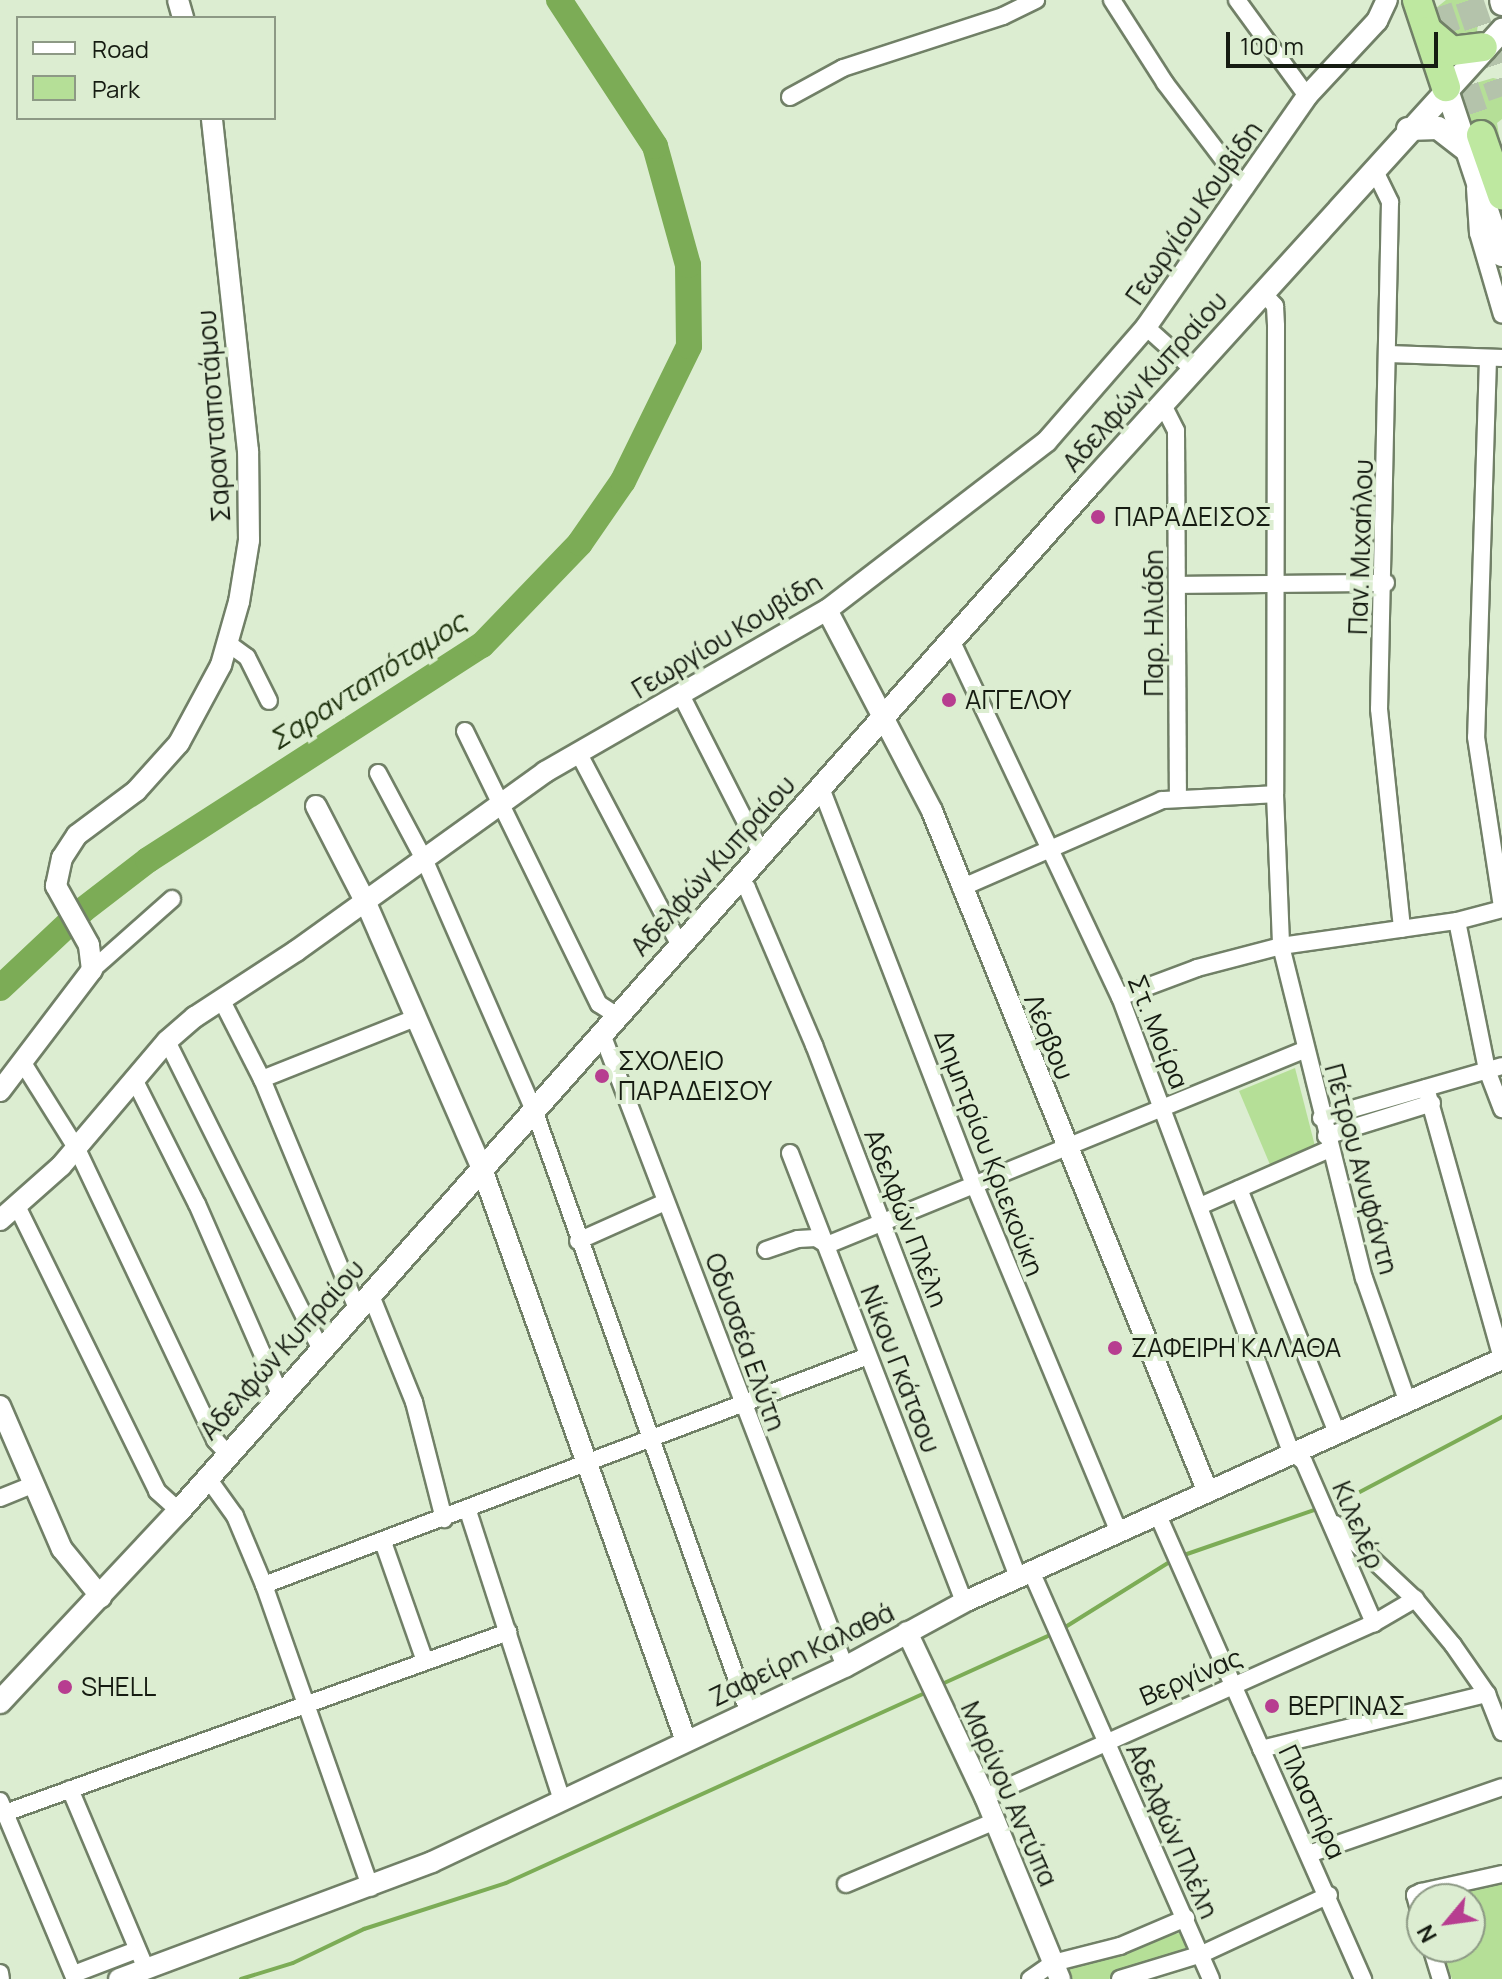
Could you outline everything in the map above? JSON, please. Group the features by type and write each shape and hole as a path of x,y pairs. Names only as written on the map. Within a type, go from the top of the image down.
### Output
{"highway":[{"path":"1429,9 1452,51 1489,51"},
{"path":"1429,9 1446,87"},
{"path":"1474,143 1502,195"}],"main road":[{"name":"Αδελφών Κυπραίου","path":"0,1702 179,1511 679,944 1408,129 1446,87 1489,51"},
{"path":"1446,87 1474,143 1475,176 1502,255"},
{"path":"1408,129 1438,128 1474,143"}],"street":[{"path":"790,97 843,68 1003,16 1036,0"},
{"path":"1112,0 1165,83 1245,188"},
{"path":"1237,0 1307,96"},
{"name":"Γεωργίου Κουβίδη","path":"0,1220 77,1149 167,1041 221,999 366,903 503,803 579,754 682,697 827,610 1047,441 1146,327 1307,96 1377,21 1387,0"},
{"name":"Σαρανταποτάμου","path":"92,970 84,938 56,886 71,841 143,784 179,743 203,705 229,644 245,570 251,509 212,120"},
{"name":"Παν. Μιχαήλου","path":"1374,169 1390,202 1381,744 1402,929"},
{"path":"1475,176 1478,233 1502,315"},
{"name":"Πέτρου Ανυφάντη","path":"1263,293 1275,316 1275,794 1281,946 1304,1050 1364,1278 1407,1400"},
{"path":"1146,327 1194,370"},
{"path":"1120,997 1197,968 1281,946 1457,921 1502,908 1476,737 1495,358 1389,354"},
{"name":"Παρ. Ηλιάδη","path":"1163,405 1176,431 1178,797"},
{"path":"1178,585 1277,581 1386,583"},
{"name":"Λέσβου","path":"827,610 886,716 932,811 1065,1148 1207,1490"},
{"name":"Στ. Μοίρα","path":"952,642 1120,997 1291,1451"},
{"path":"229,644 247,657 269,701"},
{"path":"682,697 762,854"},
{"path":"465,731 599,1004 616,1015"},
{"path":"579,754 679,944"},
{"path":"378,773 425,861 534,1110 649,1442 748,1711"},
{"name":"Δημητρίου Κριεκούκη","path":"821,788 974,1184 1119,1532"},
{"path":"961,888 1178,797 1275,794"},
{"path":"316,806 366,903 482,1169 686,1741"},
{"name":"Αδελφών Πλέλη","path":"739,880 747,888 808,1031 1024,1574 1105,1741 1211,1979"},
{"path":"0,1091 92,970 172,899"},
{"path":"1457,921 1495,1068 1502,1109"},
{"path":"221,999 262,1079 363,1300 414,1402 444,1519"},
{"path":"262,1079 415,1018"},
{"name":"Οδυσσέα Ελύτη","path":"602,1034 665,1202 742,1390 743,1408 845,1667"},
{"path":"167,1041 320,1348"},
{"path":"766,1250 798,1239 816,1238 827,1245 882,1219 1304,1050"},
{"path":"23,1063 77,1149 215,1440 228,1454"},
{"path":"1200,1206 1328,1143 1495,1068"},
{"path":"134,1079 197,1204 280,1394"},
{"path":"1321,1118 1429,1096"},
{"path":"1429,1096 1502,1359"},
{"name":"Νίκου Γκάτσου","path":"790,1153 964,1602"},
{"path":"1239,1189 1336,1430"},
{"path":"578,1241 665,1202"},
{"path":"17,1206 157,1491 179,1511"},
{"path":"264,1585 743,1408 868,1356"},
{"name":"Ζαφείρη Καλαθά","path":"119,1979 371,1888 845,1667 964,1602 1336,1430 1502,1359"},
{"path":"0,1406 62,1549 101,1597"},
{"name":"Κιλελέρ","path":"1291,1451 1304,1462 1374,1623"},
{"path":"207,1477 235,1516 264,1585 371,1888"},
{"path":"0,1498 34,1484"},
{"path":"468,1511 562,1801"},
{"name":"Πλαστήρα","path":"1157,1513 1232,1686 1329,1895 1363,1979"},
{"path":"1331,1520 1415,1599 1487,1694 1502,1732"},
{"path":"383,1542 425,1661"},
{"name":"Βεργίνας","path":"985,1797 1374,1623 1415,1599"},
{"path":"137,1950 74,1977 3,1807 70,1789 508,1632"},
{"name":"Μαρίνου Αντύπα","path":"907,1632 985,1797 1056,1971"},
{"path":"1261,1749 1487,1694"},
{"path":"1309,1854 1502,1787"},
{"path":"70,1789 146,1969"},
{"path":"846,1884 995,1821"},
{"path":"1465,1883 1502,1874"},
{"path":"1120,1979 1202,1954 1329,1895"},
{"path":"1030,1979 1186,1918"}],"green space":[{"path":"1446,0 1480,0 1477,32 1466,43 1426,16"},
{"path":"1493,78 1502,80 1502,119 1497,123 1502,153 1493,126 1470,144 1468,97 1476,83"},
{"path":"1295,1068 1316,1150 1271,1167 1239,1091"},
{"path":"1502,1878 1502,1979 1452,1979 1446,1963 1486,1963 1485,1883"},
{"path":"1179,1933 1191,1946 1109,1979 1068,1979 1061,1961"}],"waterway":[{"name":"Σαρανταπόταμος","path":"0,988 83,910 148,860 482,645 580,543 623,481 689,346 688,265 655,146 559,0"},
{"path":"1337,1504 1502,1417"},
{"path":"1187,1554 1317,1509"},
{"path":"1067,1626 1168,1563"},
{"path":"942,1684 1048,1636"},
{"path":"241,1979 293,1963 364,1929 506,1883 922,1694"}],"tunnel":[{"path":"1469,0 1502,96"},
{"path":"1438,7 1481,135"}],"place":[{"name":"ΠΑΡΑΔΕΙΣΟΣ","path":"1098,517"},
{"name":"ΑΓΓΕΛΟΥ","path":"949,700"},
{"name":"ΣΧΟΛΕΙΟ ΠΑΡΑΔΕΙΣΟΥ","path":"602,1076"},
{"name":"ΖΑΦΕΙΡΗ ΚΑΛΑΘΑ","path":"1115,1348"},
{"name":"SHELL","path":"65,1687"},
{"name":"ΒΕΡΓΙΝΑΣ","path":"1272,1706"}]}
